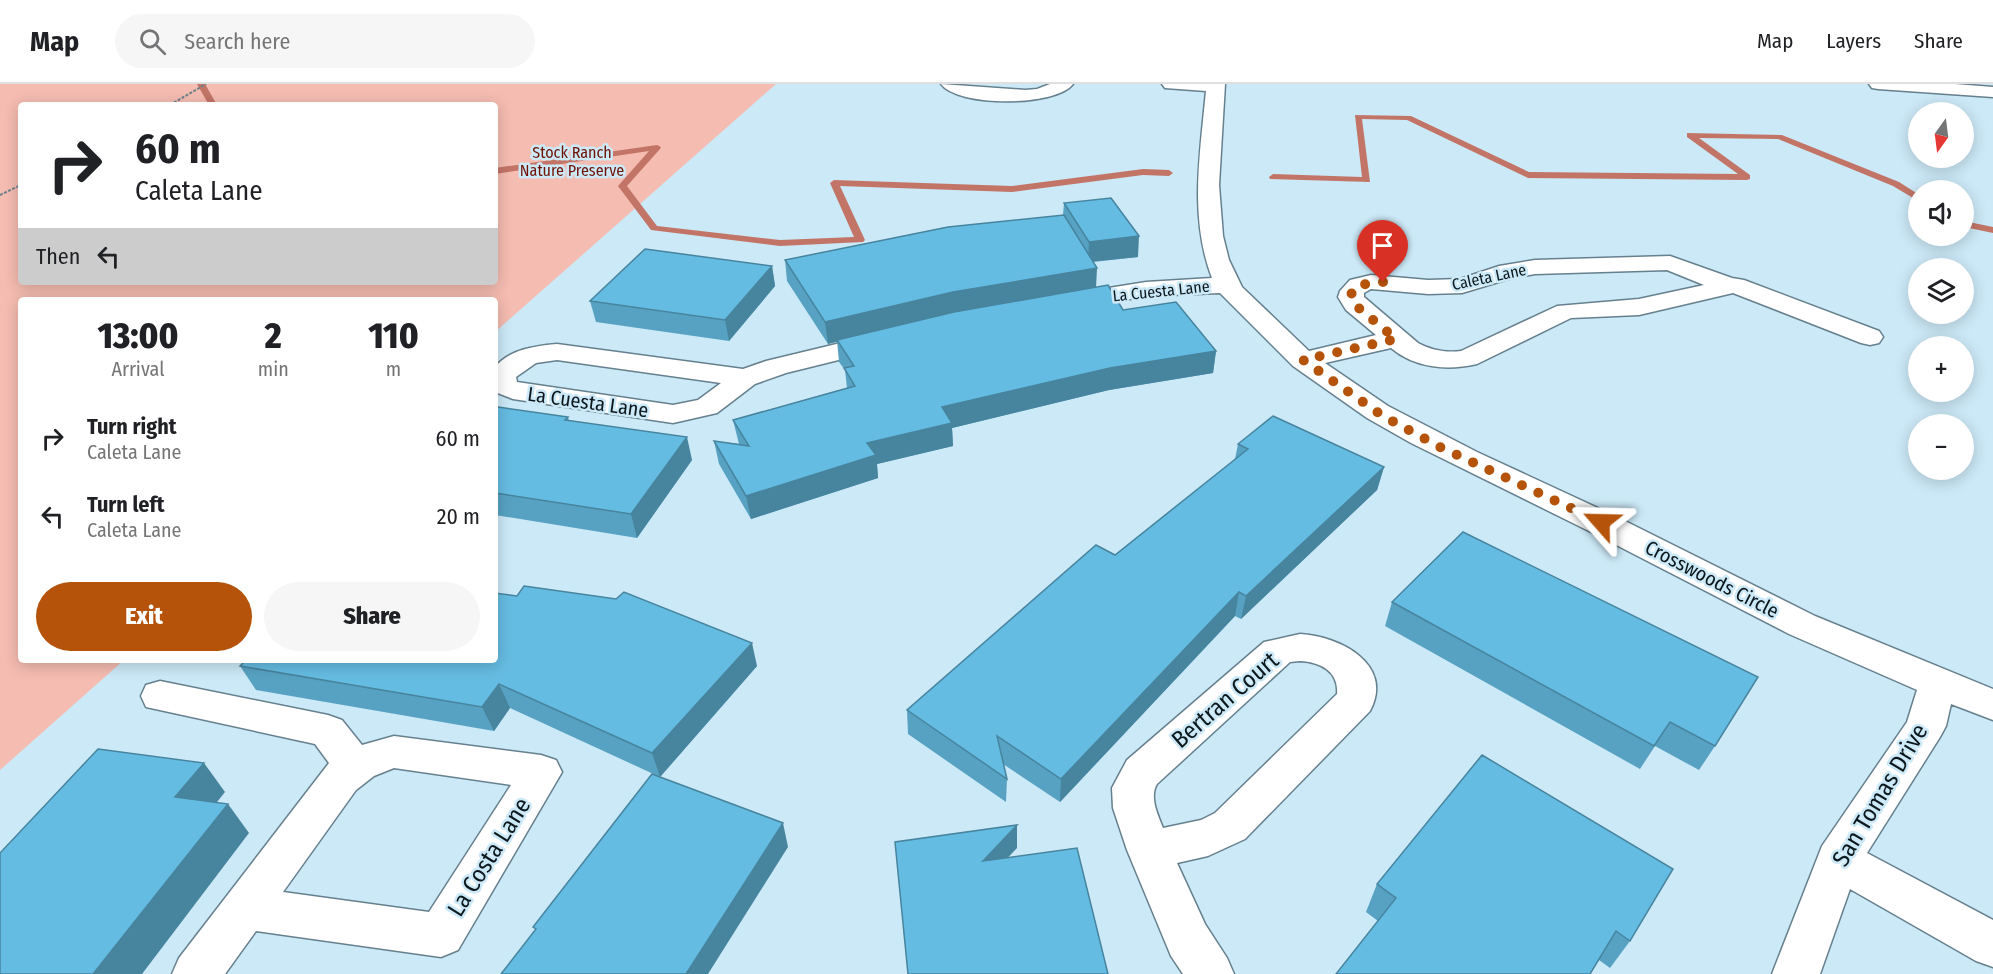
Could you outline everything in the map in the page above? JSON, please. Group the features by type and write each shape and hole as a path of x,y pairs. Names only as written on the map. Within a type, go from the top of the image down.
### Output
{"street":[{"path":"950,84 957,90 965,92 1020,95 1048,92 1064,84"},
{"path":"1171,84 1216,85"},
{"path":"1878,84 1993,92"},
{"name":"Crosswoods Circle","path":"1216,85 1208,218 1212,242 1227,285 1278,338 1303,360 1383,416 1440,447 1601,522 1802,624 1993,705"},
{"name":"Caleta Lane","path":"1730,286 1670,262 1535,267 1508,271 1462,286 1428,287 1377,282 1359,285 1352,291 1351,297 1355,305 1396,339 1422,356 1453,360 1467,358 1566,311 1639,307 1735,285 1870,338"},
{"name":"La Cuesta Lane","path":"1044,307 1146,289 1227,285"},
{"name":"La Cuesta Lane","path":"746,378 557,352 535,354 520,359 508,367 502,375 504,386 513,391 673,414 706,407 746,378 776,367 910,334"},
{"path":"1303,360 1396,339"},
{"name":"Bertran Court","path":"1149,850 1208,837 1230,826 1356,700 1357,683 1348,667 1327,651 1308,646 1290,647 1277,652 1142,772 1133,788 1134,808 1149,850 1188,940 1210,974"},
{"name":"San Tomas Drive","path":"1796,974 1838,860 1926,726 1938,682"},
{"path":"160,696 328,732 354,765"},
{"name":"La Costa Lane","path":"196,974 244,908 341,778 354,765 372,756 394,752 541,772 441,935 244,908"},
{"path":"1838,860 1993,945"}],"path":[{"path":"175,102 206,84"},
{"path":"0,195 18,186"}],"green space":[{"name":"Stock Ranch Nature Preserve","path":"0,84 776,84 498,329 498,297 18,297 18,663 121,663 0,770"}],"building":[{"path":"1111,198 1139,236 1089,242 1064,203"},
{"path":"1064,215 1097,268 953,292 825,322 785,260 948,227"},
{"path":"645,249 772,266 725,320 590,301"},
{"path":"1108,285 1123,310 1176,302 1216,351 1110,368 942,407 952,423 867,443 876,455 746,496 714,441 749,446 733,420 855,386 844,368 854,366 837,340 954,312"},
{"path":"498,407 568,417 565,420 687,437 631,514 498,493"},
{"path":"1273,416 1384,467 1246,596 1239,592 1061,779 997,736 1007,779 907,710 1096,545 1115,555 1248,449 1238,444"},
{"path":"1463,532 1758,677 1715,746 1670,722 1654,746 1392,602"},
{"path":"524,586 616,599 624,592 752,643 652,753 499,684 482,707 240,666 243,663 498,663 498,593 517,596"},
{"path":"98,749 204,763 175,797 228,804 93,974 0,974 0,853"},
{"path":"1482,755 1673,869 1630,941 1616,931 1590,974 1336,974 1396,898 1377,884"},
{"path":"652,774 783,823 686,974 501,974 536,929 533,927"},
{"path":"1017,825 983,861 1077,848 1108,974 908,974 895,842"}],"waterway":[{"path":"201,84 211,102"},
{"path":"1273,177 1367,180 1358,117 1408,118 1528,175 1747,177 1690,135 1779,137 1896,184 1908,192"},
{"path":"498,171 657,147 622,186 654,228 780,243 860,240 834,183 1012,189 1143,172 1169,173"},
{"path":"1974,226 1993,230"}],"route":[{"path":"1383,282 1359,285 1352,291 1351,297 1355,305 1396,339 1303,360 1383,416 1440,447 1601,522"}]}
